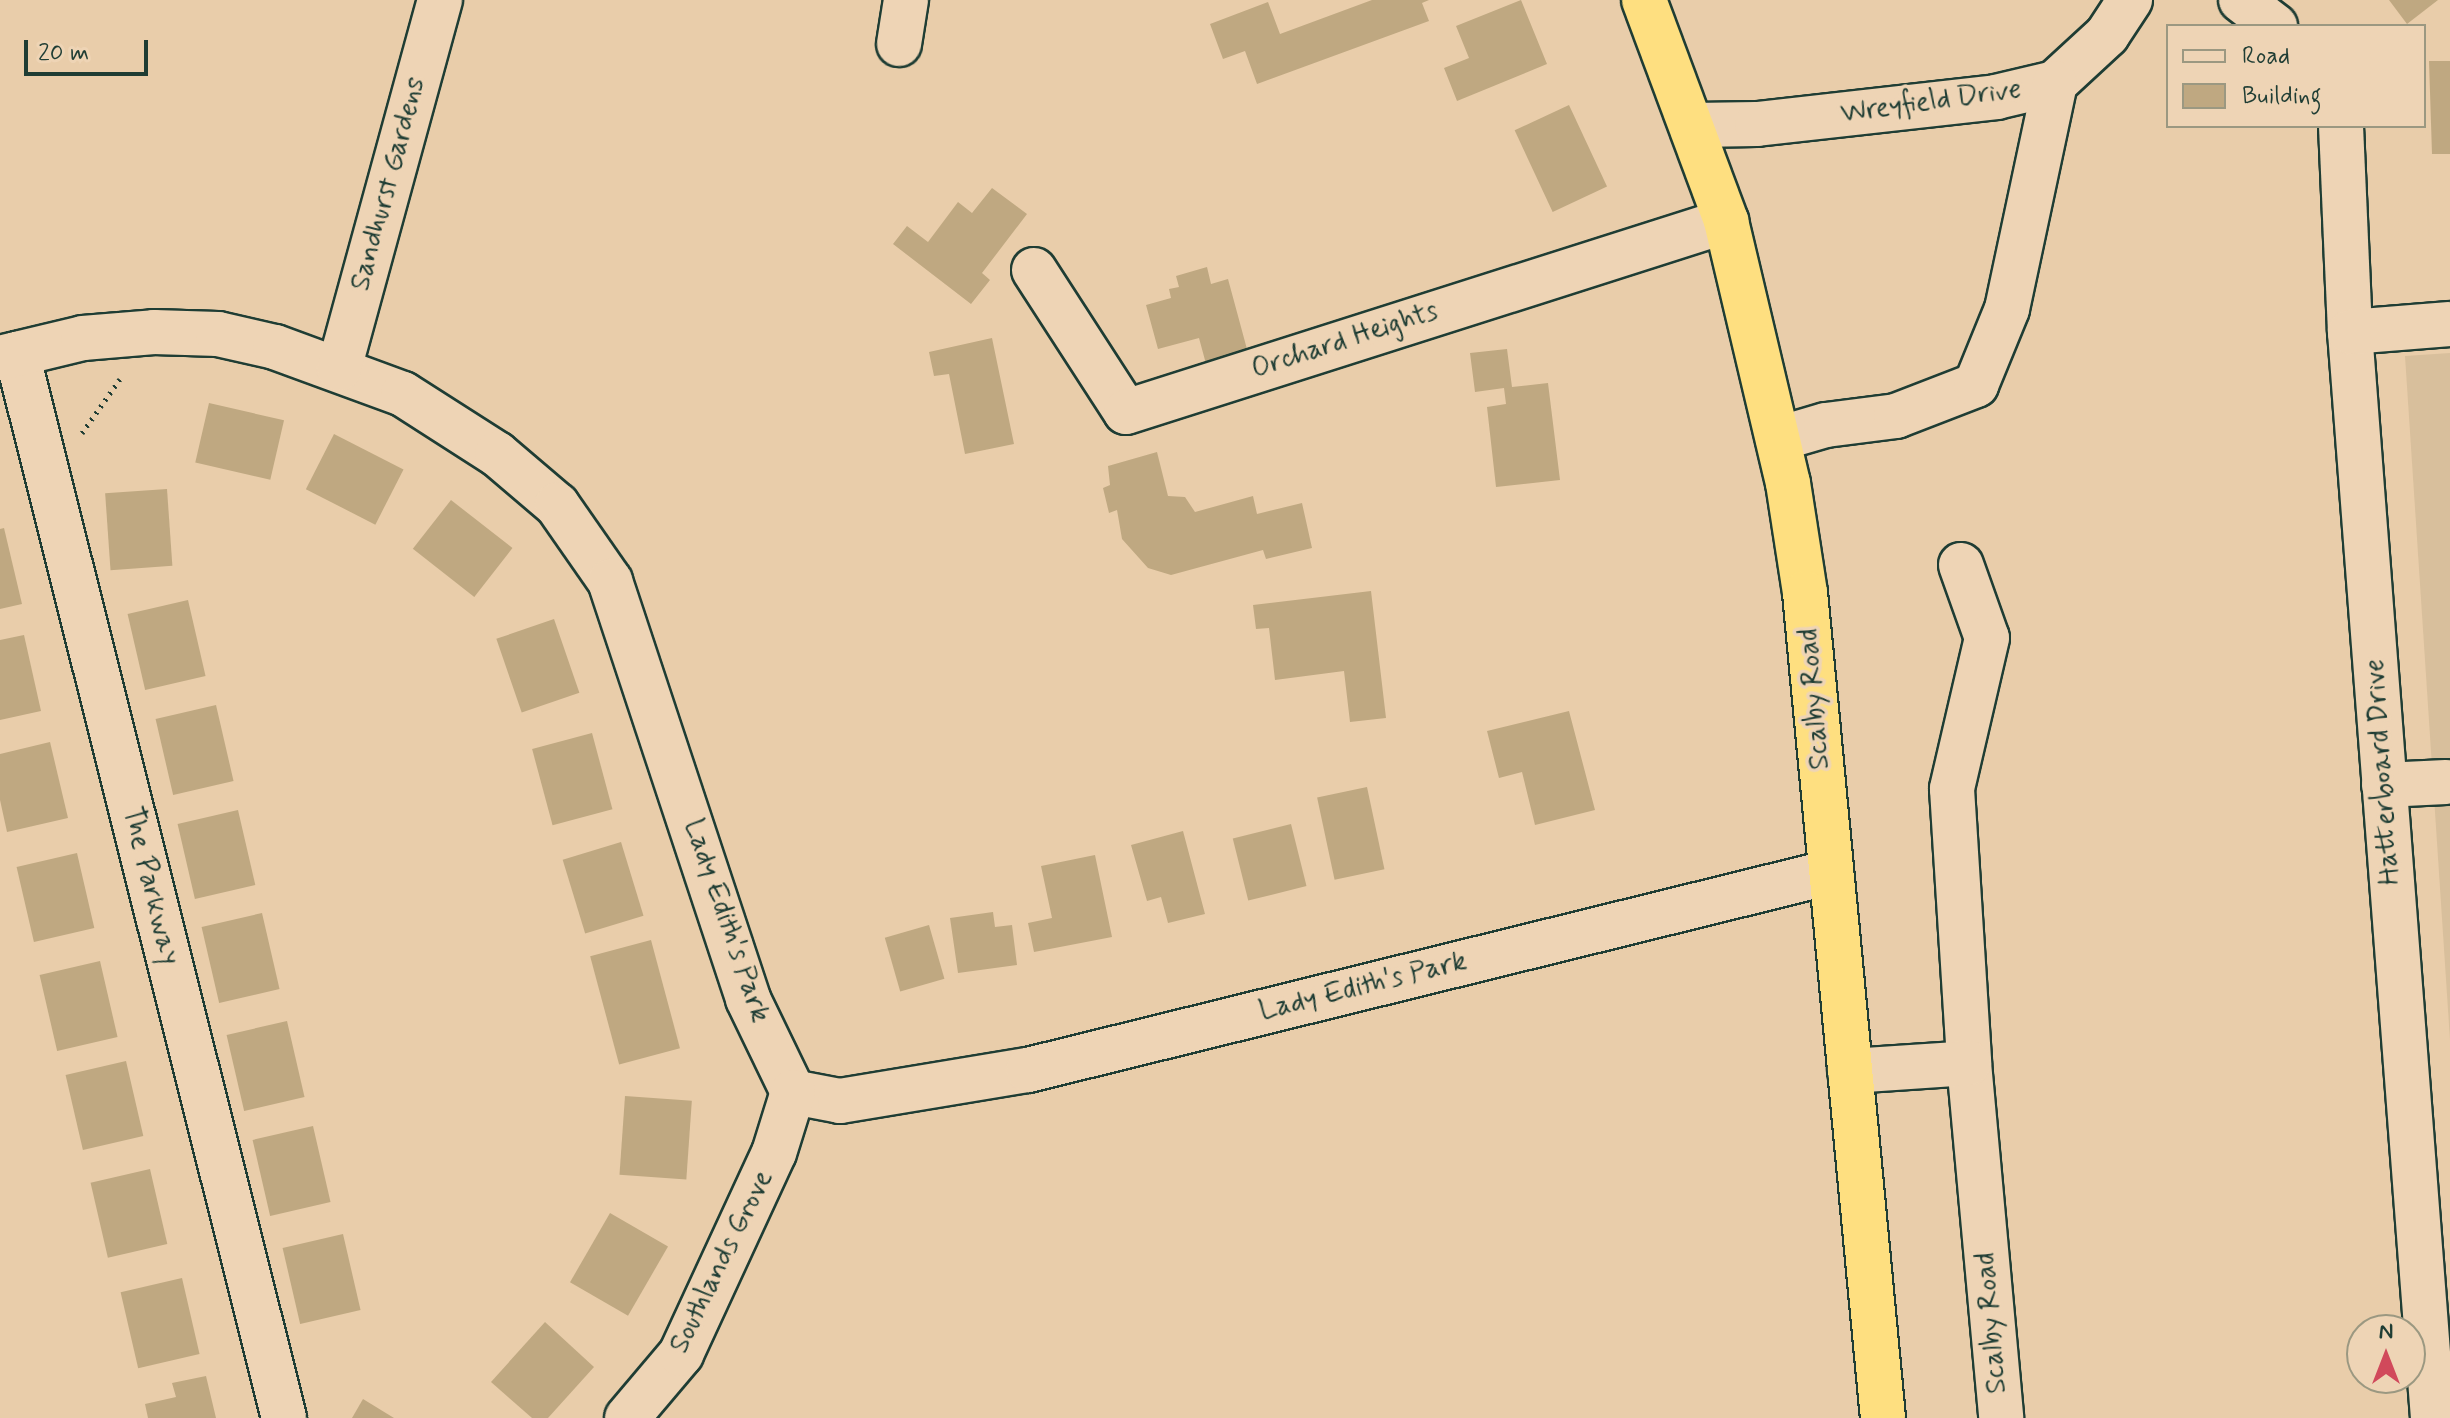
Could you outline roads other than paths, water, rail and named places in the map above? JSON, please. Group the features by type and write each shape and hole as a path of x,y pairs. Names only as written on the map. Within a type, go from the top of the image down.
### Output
{"highway":[{"name":"Scalby Road","path":"1644,0 1694,125 1726,221 1778,439 1805,593 1883,1418"}],"street":[{"name":"Sandhurst Gardens","path":"339,369 440,0"},
{"path":"899,44 906,0"},
{"name":"Wreyfield Drive","path":"1694,125 1757,124 1996,97 2055,83 2107,35 2130,0"},
{"path":"2241,0 2272,24"},
{"path":"1778,439 1826,425 1896,416 1976,385 2007,309 2055,83"},
{"name":"Hatterboard Drive","path":"2341,128 2350,332 2433,1418"},
{"name":"Orchard Heights","path":"1034,270 1126,412 1726,221"},
{"path":"2350,332 2450,324"},
{"name":"Lady Edith's Park","path":"8,356 83,338 154,332 218,334 339,369 403,394 497,454 557,505 600,563 644,671 748,999 793,1092 840,1101 1028,1070 1831,872"},
{"name":"The Parkway","path":"8,356 48,480 284,1418"},
{"name":"Scalby Road","path":"1961,565 1987,638 1952,789 1969,1063 2001,1418"},
{"path":"2384,785 2446,782"},
{"path":"1850,1071 1969,1063"},
{"name":"Southlands Grove","path":"627,1418 681,1354 774,1153 793,1092"}]}
